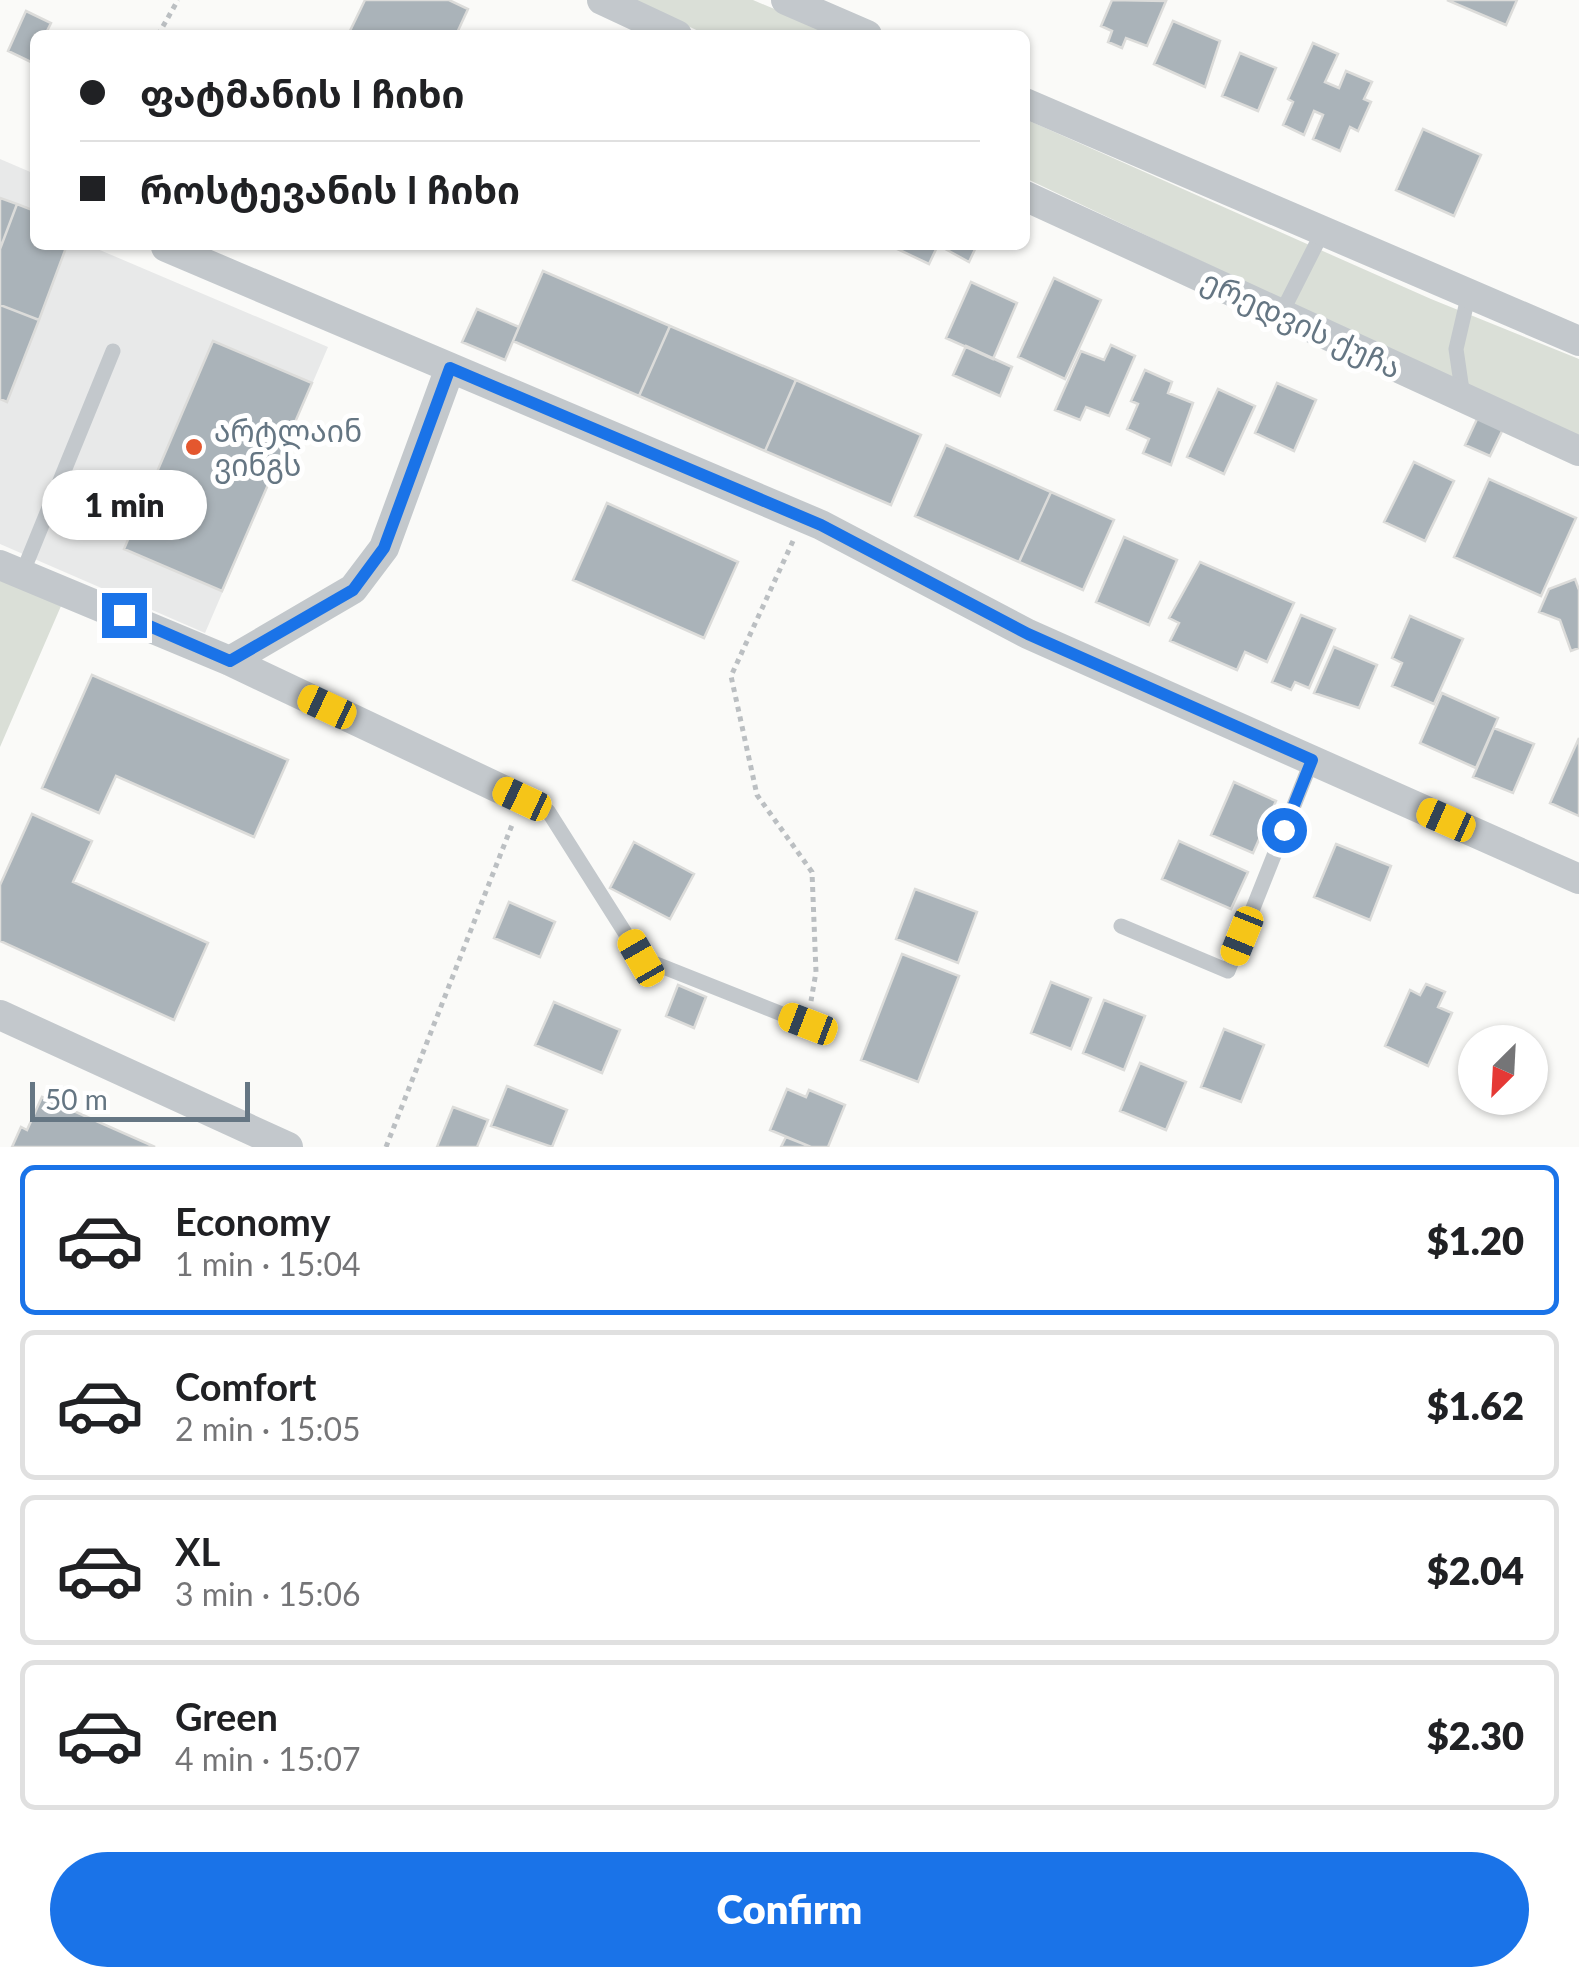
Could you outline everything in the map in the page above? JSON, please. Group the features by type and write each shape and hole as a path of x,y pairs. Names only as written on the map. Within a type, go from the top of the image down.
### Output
{"street":[{"path":"602,0 666,30"},
{"path":"786,0 856,30"},
{"path":"1030,105 1579,341"},
{"name":"ერედვის ქუჩა","path":"1030,198 1579,451"},
{"path":"173,250 804,518 1028,634 1579,879"},
{"path":"230,661 353,590 384,548 450,368"},
{"path":"11,570 230,661 522,799"},
{"path":"1,1017 273,1144"}],"lane":[{"path":"1281,314 1323,230"},
{"path":"1463,398 1456,349 1469,294"},
{"path":"11,570 113,351"},
{"path":"1122,926 1228,971 1312,760"},
{"path":"522,799 548,810 641,958 808,1024"}],"path":[{"path":"161,30 178,0"},
{"path":"804,518 731,676 757,795 812,872 816,972 808,1024"},
{"path":"386,1147 522,799"}],"shaded area":[{"path":"632,0 753,0 824,30 696,30"},
{"path":"1030,121 1431,299 1579,359 1579,440 1030,180"},
{"path":"0,159 30,172 30,250 100,250 328,347 205,633 0,544"},
{"path":"0,579 61,606 0,747"}],"building":[{"path":"365,0 449,0 468,9 458,30 350,30"},
{"path":"1112,0 1166,1 1147,46 1126,38 1122,48 1108,42 1112,31 1101,26"},
{"path":"1447,0 1517,0 1506,25"},
{"path":"26,11 51,23 48,30 30,30 30,62 8,51"},
{"path":"1173,21 1220,41 1205,87 1154,64"},
{"path":"1313,43 1338,54 1325,82 1339,88 1346,71 1372,82 1364,99 1371,102 1358,131 1350,127 1340,151 1313,139 1323,115 1314,111 1304,135 1283,125 1293,102 1288,99"},
{"path":"1240,53 1276,68 1258,111 1222,96"},
{"path":"1423,129 1481,155 1454,216 1396,190"},
{"path":"0,198 17,204 0,249"},
{"path":"17,204 30,209 30,250 65,250 39,320 0,305 0,249"},
{"path":"900,250 936,250 929,264"},
{"path":"947,250 975,250 969,262"},
{"path":"543,271 670,326 639,396 513,341"},
{"path":"1054,278 1101,300 1065,379 1018,357"},
{"path":"971,282 1017,303 993,359 946,338"},
{"path":"0,305 39,320 7,402 0,399"},
{"path":"477,309 519,327 505,360 462,342"},
{"path":"670,326 796,380 765,451 639,396"},
{"path":"213,341 312,383 222,591 124,549"},
{"path":"1111,345 1135,356 1109,416 1086,407 1080,420 1055,410 1081,351 1104,360"},
{"path":"966,346 1012,367 1000,396 953,375"},
{"path":"1145,370 1172,382 1168,393 1193,403 1171,465 1143,453 1149,439 1127,429 1138,404 1131,401"},
{"path":"796,380 921,435 891,505 765,451"},
{"path":"1277,383 1316,400 1294,451 1255,433"},
{"path":"1218,389 1255,406 1224,474 1187,457"},
{"path":"1478,417 1503,429 1490,456 1465,445"},
{"path":"946,445 1051,492 1019,562 915,516"},
{"path":"1414,462 1454,481 1425,541 1384,522"},
{"path":"1489,479 1576,518 1541,596 1454,557"},
{"path":"1051,492 1114,520 1083,590 1019,562"},
{"path":"607,503 738,562 704,638 573,580"},
{"path":"1124,537 1177,560 1149,625 1096,602"},
{"path":"1200,562 1294,603 1267,662 1245,652 1237,670 1170,641 1179,623 1169,618"},
{"path":"1575,579 1579,590 1579,648 1571,651 1560,620 1539,612 1549,589"},
{"path":"1301,615 1335,629 1309,688 1295,682 1291,690 1272,682"},
{"path":"1410,616 1463,639 1434,704 1392,686 1402,663 1392,658"},
{"path":"1334,647 1377,665 1359,708 1314,693"},
{"path":"92,675 288,760 254,837 116,776 99,813 42,788"},
{"path":"1442,693 1498,718 1476,768 1420,743"},
{"path":"1494,728 1534,744 1513,793 1473,777"},
{"path":"1579,738 1579,816 1550,803"},
{"path":"1234,782 1276,801 1253,853 1211,835"},
{"path":"32,814 92,841 73,882 208,943 174,1020 0,941 0,885"},
{"path":"1179,841 1248,872 1231,909 1162,879"},
{"path":"634,842 694,874 670,919 610,888"},
{"path":"1336,844 1391,866 1370,920 1314,897"},
{"path":"915,889 977,912 958,963 896,939"},
{"path":"509,902 555,922 540,957 494,938"},
{"path":"902,954 959,976 918,1082 861,1060"},
{"path":"1051,982 1091,998 1071,1049 1031,1033"},
{"path":"1426,984 1445,992 1438,1007 1452,1013 1428,1066 1385,1046 1410,990 1420,995"},
{"path":"678,985 706,997 694,1028 666,1016"},
{"path":"1104,1000 1145,1016 1124,1070 1083,1053"},
{"path":"554,1002 620,1030 602,1073 535,1045"},
{"path":"1224,1029 1264,1045 1241,1102 1201,1087"},
{"path":"1140,1063 1186,1082 1166,1130 1120,1111"},
{"path":"507,1086 567,1110 552,1147 491,1126"},
{"path":"787,1089 806,1097 809,1090 845,1105 828,1147 811,1147 770,1130"},
{"path":"42,1097 155,1147 12,1147 21,1127 27,1130"},
{"path":"453,1107 488,1120 477,1147 437,1147"},
{"path":"786,1137 811,1147 781,1147"}],"place":[{"name":"არტლაინ ვინგს","path":"194,447"}],"route":[{"path":"124,615 230,661 353,590 384,548 450,368 821,525 1028,634 1312,760 1284,830"}]}
